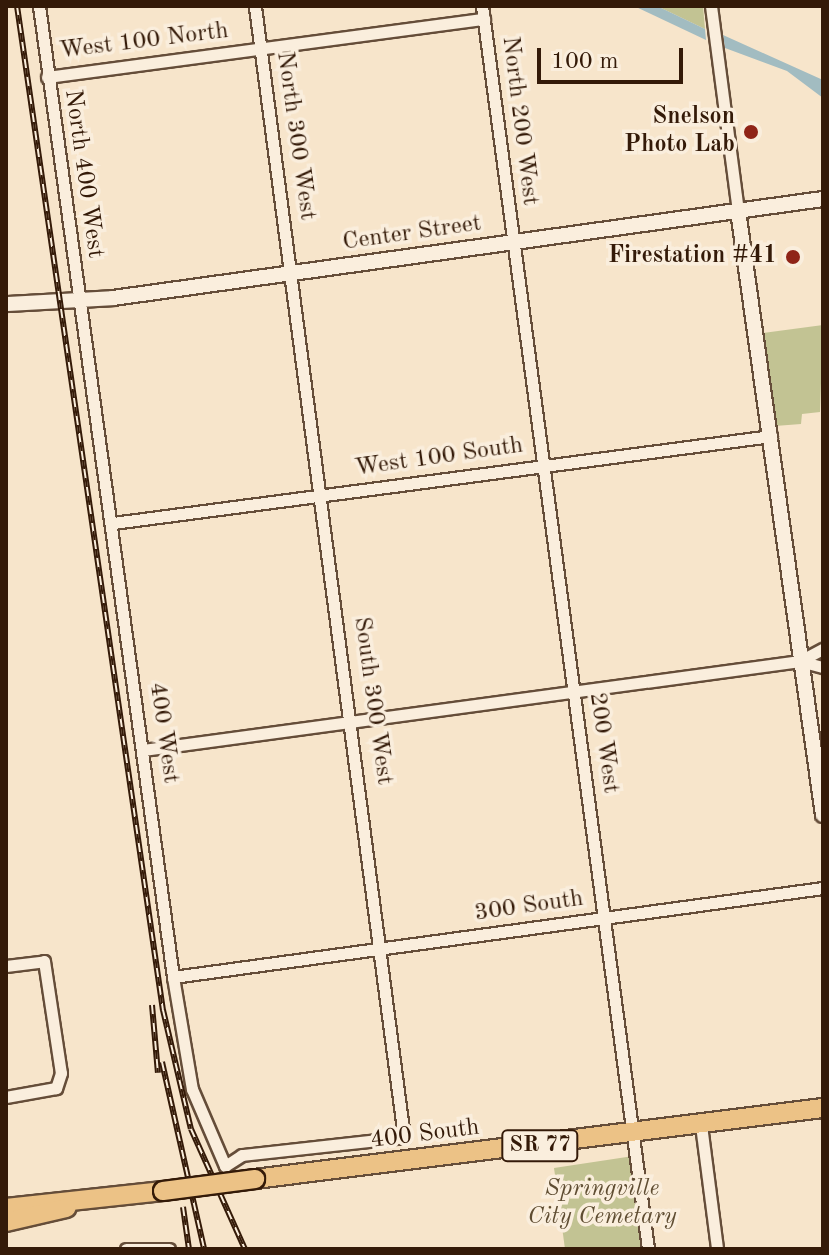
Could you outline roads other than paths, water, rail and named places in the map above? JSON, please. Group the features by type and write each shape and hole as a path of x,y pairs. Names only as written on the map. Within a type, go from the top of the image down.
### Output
{"main road":[{"name":"400 South","path":"6,1208 80,1203 255,1179 633,1135 823,1108"},
{"name":"400 South","path":"6,1222 80,1203"}],"street":[{"name":"North 400 West","path":"39,6 78,300"},
{"name":"North 300 West","path":"255,6 291,272"},
{"name":"North 200 West","path":"482,6 513,242"},
{"path":"711,6 823,815"},
{"name":"West 100 North","path":"47,77 484,19"},
{"name":"Center Street","path":"6,304 78,300 823,199"},
{"name":"200 West","path":"513,242 648,1249"},
{"name":"South 300 West","path":"291,272 353,722 404,1137"},
{"name":"400 West","path":"78,300 113,523 173,977 192,1089 225,1166"},
{"name":"West 100 South","path":"113,523 771,436"},
{"path":"143,750 800,661 823,649"},
{"path":"800,661 823,667"},
{"name":"300 South","path":"173,977 823,888"},
{"path":"6,966 44,961 61,1073 56,1088 6,1097"},
{"path":"701,1125 717,1249"},
{"name":"400 South","path":"225,1166 242,1155 404,1137"},
{"path":"126,1249 168,1247"}],"water":[{"path":"634,6 657,6 705,29 706,40"},
{"path":"723,35 823,80 823,98 787,71 725,48"}],"railway":[{"path":"17,6 163,1010 191,1129 245,1249"},
{"path":"152,1005 158,1073"},
{"path":"162,1062 204,1249"},
{"path":"183,1207 189,1249"}],"place":[{"name":"Snelson Photo Lab","path":"751,132"},
{"name":"Firestation #41","path":"793,257"}],"park label":[{"name":"Springville City Cemetary","path":"602,1204"}]}
